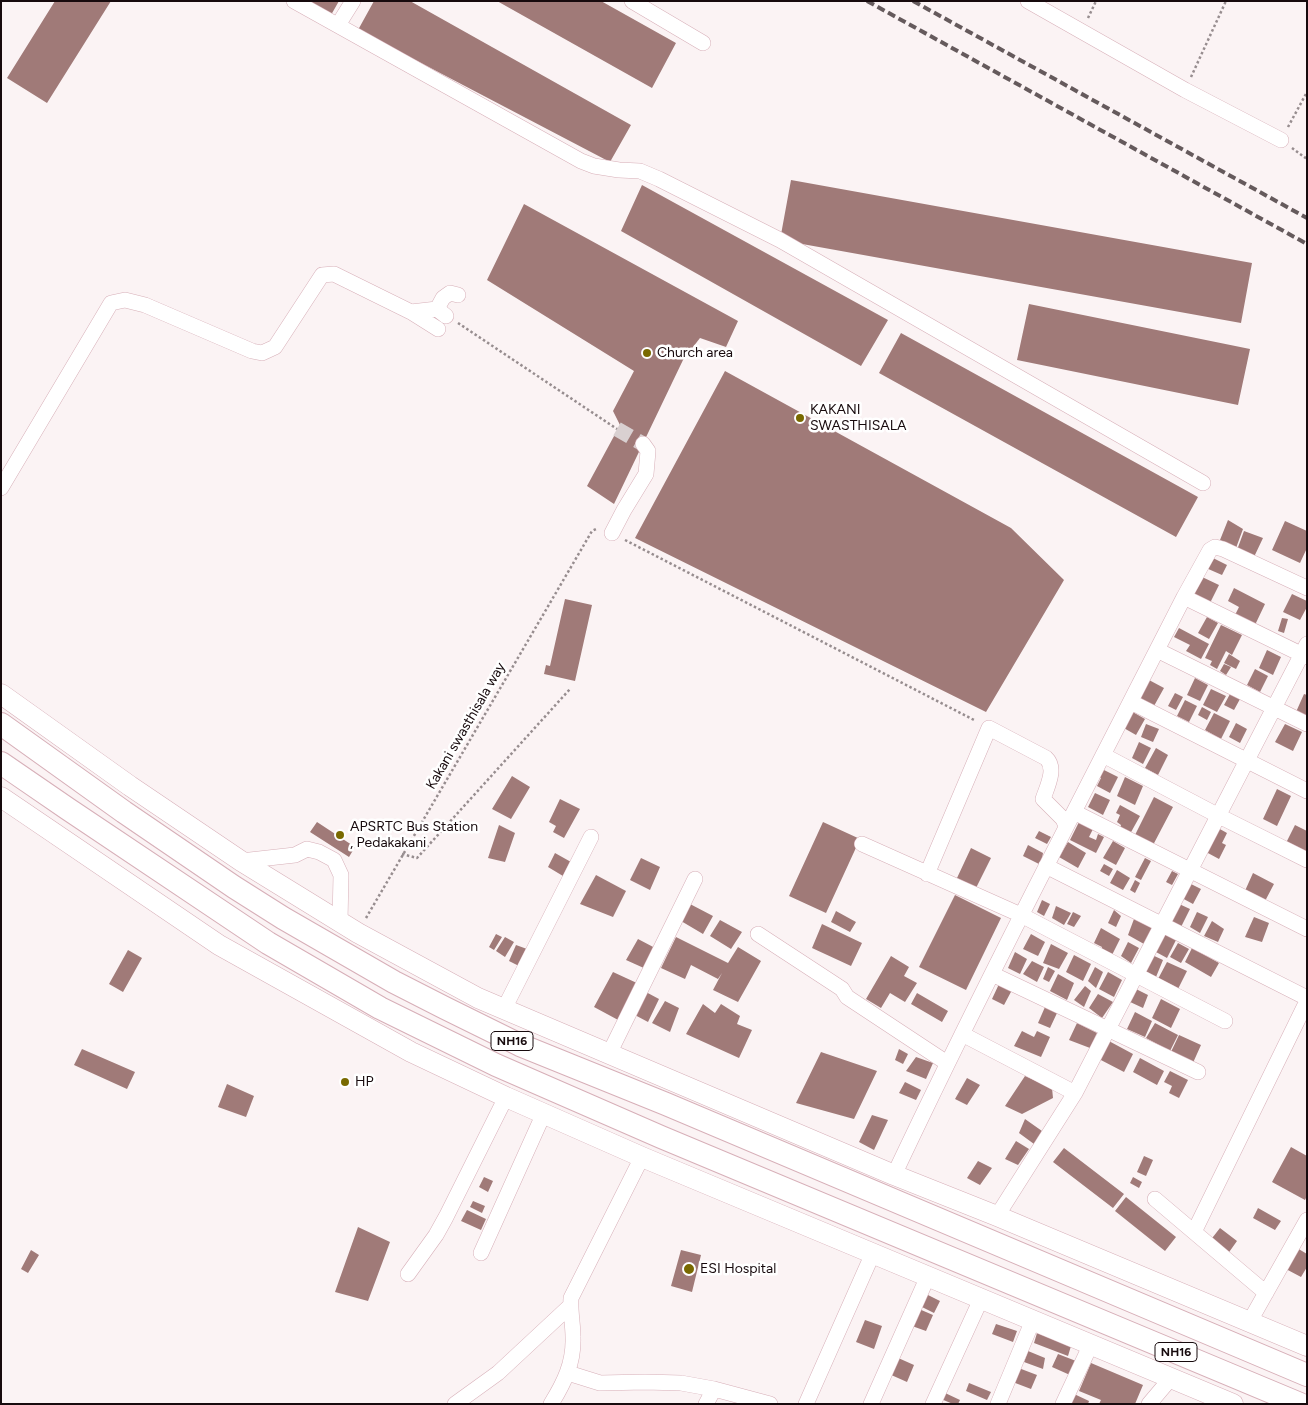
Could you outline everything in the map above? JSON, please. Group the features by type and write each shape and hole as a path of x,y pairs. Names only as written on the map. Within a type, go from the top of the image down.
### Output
{"highway":[{"name":"NH16","path":"1,724 124,812 234,887 283,918 394,982 445,1008 520,1045 666,1104 1307,1375"},
{"name":"NH16","path":"1,763 268,943 380,1008 478,1056 661,1137 1300,1404"}],"main road":[{"path":"1,694 241,862 358,933 478,998 894,1175 997,1216 1307,1346"},
{"path":"1,797 219,945 411,1052 506,1097 642,1157 1233,1404"}],"street":[{"path":"294,1 581,161 594,166 640,171 780,240 1203,483"},
{"path":"338,25 352,1"},
{"path":"632,1 702,43"},
{"path":"1028,1 1185,90 1281,140"},
{"path":"1,488 111,303 125,300 144,305 252,351 262,353 275,347 322,275 334,274 411,312 440,318 443,298 450,293 458,296"},
{"path":"612,533 646,474 648,451 643,444"},
{"path":"894,1175 1020,915 1204,558 1215,547 1223,548 1307,588"},
{"path":"997,1216 1075,1093 1246,761 1305,652 1184,597"},
{"path":"1157,650 1307,724"},
{"path":"1131,702 1307,790"},
{"path":"928,870 989,728 1032,750 1050,762 1052,769 1043,800 1063,819 1066,826"},
{"path":"1103,755 1307,860"},
{"path":"1074,812 1307,929"},
{"path":"504,1009 591,837"},
{"path":"862,844 928,870 1020,915 1225,1021"},
{"path":"241,862 295,855 307,849 319,852 334,860 341,875 340,922"},
{"path":"1046,866 1307,1000 1301,1029 1194,1232"},
{"path":"610,1054 695,879"},
{"path":"758,934 842,989 847,997 947,1063"},
{"path":"992,974 1198,1072"},
{"path":"962,1034 1075,1093"},
{"path":"408,1274 436,1235 446,1217 506,1097"},
{"path":"481,1253 544,1114"},
{"path":"551,1404 568,1373 572,1361 574,1339 570,1306 574,1292 642,1157"},
{"path":"1155,1199 1266,1293"},
{"path":"1250,1321 1307,1220"},
{"path":"806,1404 873,1254"},
{"path":"870,1404 928,1276"},
{"path":"933,1404 981,1298"},
{"path":"455,1404 498,1372 570,1306"},
{"path":"998,1404 1033,1320"},
{"path":"1063,1404 1091,1344"},
{"path":"568,1373 600,1383 681,1383 714,1389 770,1404"},
{"path":"1149,1404 1171,1378"},
{"path":"706,1404 714,1389"}],"path":[{"path":"1082,32 1096,1"},
{"path":"1185,90 1226,1"},
{"path":"1281,140 1307,92"},
{"path":"440,318 617,429"},
{"name":"Kakani swasthisala way","path":"358,933 402,854 592,531 600,528 612,533"},
{"path":"612,533 989,728"},
{"path":"402,854 417,858 570,689"}],"building":[{"path":"55,1 111,1 47,103 7,78"},
{"path":"307,1 339,1 331,15"},
{"path":"374,1 410,1 631,125 610,162 358,30"},
{"path":"497,1 601,1 676,43 652,88"},
{"path":"791,180 1252,263 1241,323 780,240"},
{"path":"642,185 888,320 861,366 621,231"},
{"name":"Church area","path":"524,204 738,321 726,347 700,338 683,360 614,504 587,486 620,425 613,411 634,371 487,280"},
{"path":"1029,304 1250,349 1238,405 1017,360"},
{"path":"901,333 1198,497 1176,537 879,373"},
{"path":"725,371 1011,528 1064,580 986,712 635,538"},
{"path":"1228,520 1243,529 1236,548 1220,540"},
{"path":"1285,521 1307,531 1307,548 1300,563 1272,550"},
{"path":"1244,531 1263,538 1254,557 1237,550"},
{"path":"1211,557 1227,565 1222,575 1206,568"},
{"path":"1200,576 1219,585 1210,603 1191,594"},
{"path":"1234,588 1265,604 1255,625 1235,615 1239,607 1228,601"},
{"path":"1292,594 1307,601 1307,607 1300,620 1283,612"},
{"path":"565,599 592,605 575,681 544,674 546,665 550,666"},
{"path":"1207,617 1218,623 1209,639 1198,633"},
{"path":"1282,618 1288,619 1284,633 1278,631"},
{"path":"1221,625 1242,635 1232,655 1226,651 1217,669 1210,665 1212,661 1205,658"},
{"path":"1179,628 1209,644 1201,659 1186,651 1190,645 1174,637"},
{"path":"1267,650 1281,657 1273,675 1259,668"},
{"path":"1229,654 1240,661 1236,669 1224,663"},
{"path":"1224,664 1231,667 1226,675 1220,671"},
{"path":"1255,669 1268,676 1260,692 1247,685"},
{"path":"1195,678 1208,685 1200,701 1187,695"},
{"path":"1149,680 1164,688 1154,706 1140,698"},
{"path":"1211,689 1226,696 1217,712 1203,705"},
{"path":"1175,693 1183,697 1176,710 1168,706"},
{"path":"1230,694 1240,699 1234,710 1224,705"},
{"path":"1304,694 1307,695 1307,717 1296,712"},
{"path":"1185,700 1197,706 1189,722 1177,716"},
{"path":"1202,707 1211,712 1207,720 1198,715"},
{"path":"1131,711 1145,719 1136,735 1122,727"},
{"path":"1214,713 1230,721 1221,739 1205,730"},
{"path":"1236,723 1247,729 1240,743 1229,737"},
{"path":"1146,724 1159,729 1153,742 1141,737"},
{"path":"1285,724 1302,732 1293,751 1275,742"},
{"path":"1139,742 1151,748 1143,764 1132,758"},
{"path":"1156,748 1168,755 1158,775 1145,768"},
{"path":"1102,769 1118,777 1110,793 1097,786 1101,778 1098,776"},
{"path":"512,776 530,787 511,819 492,809"},
{"path":"1125,777 1143,786 1135,805 1117,796"},
{"path":"1277,789 1291,796 1277,826 1263,819"},
{"path":"1095,793 1110,800 1103,815 1088,807"},
{"path":"1154,797 1173,807 1152,847 1134,837"},
{"path":"560,799 580,809 564,838 553,832 556,826 549,822"},
{"path":"1120,805 1140,816 1130,834 1120,829 1121,825 1117,822 1120,815 1116,813"},
{"path":"317,822 355,847 349,857 310,832"},
{"path":"823,822 860,839 826,913 789,896"},
{"path":"1079,822 1093,829 1089,837 1096,840 1098,834 1104,837 1096,853 1070,840"},
{"path":"499,825 515,833 505,862 488,858"},
{"path":"1295,825 1307,831 1307,853 1286,843"},
{"path":"1218,828 1227,833 1222,843 1226,845 1219,859 1206,852"},
{"path":"1039,831 1051,837 1047,844 1035,838"},
{"path":"1113,841 1125,848 1116,865 1103,858"},
{"path":"1068,842 1086,853 1078,868 1059,857"},
{"path":"1028,845 1043,853 1041,865 1023,856"},
{"path":"971,848 991,858 976,888 957,878"},
{"path":"555,853 571,862 563,876 548,867"},
{"path":"641,858 660,867 650,890 630,880"},
{"path":"1145,858 1151,861 1141,880 1135,877"},
{"path":"1104,864 1113,869 1109,876 1100,871"},
{"path":"1117,870 1130,878 1123,890 1110,883"},
{"path":"1172,871 1178,874 1172,885 1166,882"},
{"path":"1253,873 1274,884 1264,903 1244,893"},
{"path":"596,875 626,891 613,917 580,904"},
{"path":"1135,880 1140,883 1135,893 1130,890"},
{"path":"1187,882 1201,889 1193,904 1180,897"},
{"path":"955,895 1001,918 966,990 919,967"},
{"path":"1042,900 1050,904 1044,916 1037,912"},
{"path":"1177,903 1190,909 1181,927 1168,921"},
{"path":"690,904 713,916 703,934 681,921"},
{"path":"1056,906 1071,913 1064,925 1052,918"},
{"path":"1114,910 1121,916 1116,927 1108,923"},
{"path":"836,911 856,922 850,932 831,922"},
{"path":"1073,912 1081,916 1074,927 1067,924"},
{"path":"1197,912 1208,917 1200,933 1190,927"},
{"path":"1254,917 1269,923 1262,942 1245,937"},
{"path":"1134,919 1152,928 1144,944 1128,935"},
{"path":"720,920 742,932 731,949 710,936"},
{"path":"1212,921 1224,929 1218,942 1204,936"},
{"path":"822,924 862,943 851,966 812,948"},
{"path":"1101,928 1120,939 1111,957 1100,953 1102,947 1094,943"},
{"path":"496,934 502,937 494,950 489,947"},
{"path":"1031,934 1045,942 1038,956 1023,949"},
{"path":"1165,934 1176,940 1167,958 1156,952"},
{"path":"505,937 514,942 505,957 496,951"},
{"path":"676,937 728,963 738,947 761,961 738,1002 713,990 722,973 718,979 691,965 685,979 661,968"},
{"path":"638,939 657,949 646,969 626,960"},
{"path":"1128,942 1139,948 1131,963 1121,956"},
{"path":"1178,943 1189,949 1181,963 1170,957"},
{"path":"1051,944 1068,953 1059,969 1043,963"},
{"path":"516,945 527,949 519,966 509,961"},
{"path":"1192,948 1219,963 1211,977 1185,962"},
{"path":"128,950 142,958 123,992 109,984"},
{"path":"1015,952 1027,959 1020,974 1008,968"},
{"path":"1150,954 1163,960 1156,977 1142,971"},
{"path":"1074,955 1091,964 1083,981 1066,972"},
{"path":"891,956 909,967 904,976 917,983 905,1002 890,993 881,1008 866,999"},
{"path":"1032,961 1044,967 1037,982 1023,974"},
{"path":"1167,962 1187,971 1178,989 1158,979"},
{"path":"1048,967 1055,971 1049,982 1043,979"},
{"path":"1095,967 1103,972 1096,988 1088,981"},
{"path":"613,972 639,984 620,1021 594,1007"},
{"path":"1108,972 1122,980 1114,997 1099,989"},
{"path":"1058,974 1074,983 1067,1000 1050,991"},
{"path":"999,984 1012,990 1004,1005 992,999"},
{"path":"1085,986 1091,991 1084,1007 1074,1000"},
{"path":"1134,988 1148,995 1143,1008 1128,1001"},
{"path":"644,991 659,999 648,1022 633,1014"},
{"path":"917,993 948,1011 942,1022 911,1004"},
{"path":"1098,994 1113,1002 1102,1018 1089,1008"},
{"path":"1161,999 1180,1009 1171,1028 1152,1018"},
{"path":"665,1001 679,1008 670,1032 652,1023"},
{"path":"703,1004 715,1013 721,1004 740,1016 737,1024 752,1030 739,1058 686,1034"},
{"path":"1045,1007 1057,1013 1050,1028 1038,1023"},
{"path":"1135,1012 1152,1021 1145,1037 1127,1029"},
{"path":"1077,1023 1097,1033 1090,1048 1069,1040"},
{"path":"1155,1023 1178,1035 1170,1051 1146,1038"},
{"path":"1022,1031 1034,1037 1037,1031 1050,1037 1041,1057 1014,1046"},
{"path":"1179,1035 1201,1045 1192,1065 1170,1054"},
{"path":"1107,1040 1133,1054 1124,1072 1097,1058"},
{"path":"82,1049 135,1072 127,1089 74,1065"},
{"path":"899,1049 908,1054 903,1064 895,1060"},
{"path":"821,1052 877,1071 854,1119 796,1103"},
{"path":"916,1057 933,1063 926,1079 906,1071"},
{"path":"1140,1058 1164,1071 1157,1085 1133,1072"},
{"path":"1170,1071 1188,1080 1179,1098 1169,1093 1172,1086 1164,1082"},
{"path":"1025,1076 1052,1088 1053,1098 1022,1114 1005,1106"},
{"path":"967,1078 980,1085 967,1105 955,1099"},
{"path":"905,1082 921,1090 916,1100 899,1093"},
{"path":"227,1084 254,1096 246,1117 218,1107"},
{"path":"872,1115 888,1120 874,1150 859,1142"},
{"path":"1025,1119 1042,1131 1034,1144 1019,1133"},
{"path":"1016,1141 1029,1149 1018,1165 1005,1159"},
{"path":"1291,1147 1307,1156 1307,1196 1305,1200 1272,1182"},
{"path":"1064,1148 1124,1194 1113,1208 1053,1162"},
{"path":"1144,1156 1153,1160 1146,1176 1137,1172"},
{"path":"978,1161 992,1168 980,1185 967,1178"},
{"path":"484,1177 493,1181 488,1192 479,1187"},
{"path":"1133,1177 1142,1182 1139,1188 1130,1183"},
{"path":"1126,1197 1176,1237 1165,1251 1115,1211"},
{"path":"473,1201 485,1206 482,1213 470,1207"},
{"path":"1258,1208 1281,1221 1275,1230 1253,1218"},
{"path":"467,1210 486,1219 481,1230 461,1221"},
{"path":"358,1227 390,1242 368,1301 335,1292"},
{"path":"1220,1228 1237,1241 1227,1255 1209,1242"},
{"path":"1297,1248 1307,1254 1307,1267 1301,1277 1284,1268"},
{"path":"31,1250 39,1255 28,1273 21,1269"},
{"path":"681,1250 701,1255 692,1292 671,1286"},
{"path":"926,1294 940,1301 934,1313 920,1306"},
{"path":"919,1309 933,1315 926,1331 912,1326"},
{"path":"865,1320 882,1326 874,1349 856,1342"},
{"path":"996,1324 1017,1331 1013,1342 992,1334"},
{"path":"1037,1333 1071,1346 1068,1356 1034,1343"},
{"path":"1028,1351 1045,1358 1043,1369 1024,1362"},
{"path":"1058,1354 1076,1361 1070,1375 1052,1367"},
{"path":"896,1357 914,1365 907,1382 889,1374"},
{"path":"1091,1363 1143,1385 1135,1404 1099,1404 1101,1400 1079,1391"},
{"path":"1016,1367 1037,1375 1031,1389 1010,1381"},
{"path":"969,1383 991,1392 987,1400 966,1391"},
{"path":"943,1392 960,1400 958,1404 941,1399"},
{"path":"1072,1393 1089,1401 1088,1404 1067,1404"}],"tunnel":[{"path":"617,429 643,444"}],"railway":[{"path":"867,1 1307,244"},
{"path":"913,1 1307,218"}],"place":[{"name":"Church area","path":"647,353"},
{"name":"KAKANI SWASTHISALA","path":"800,418"},
{"name":"APSRTC Bus Station , Pedakakani","path":"340,835"},
{"name":"HP","path":"345,1082"},
{"name":"ESI Hospital","path":"689,1269"}]}
